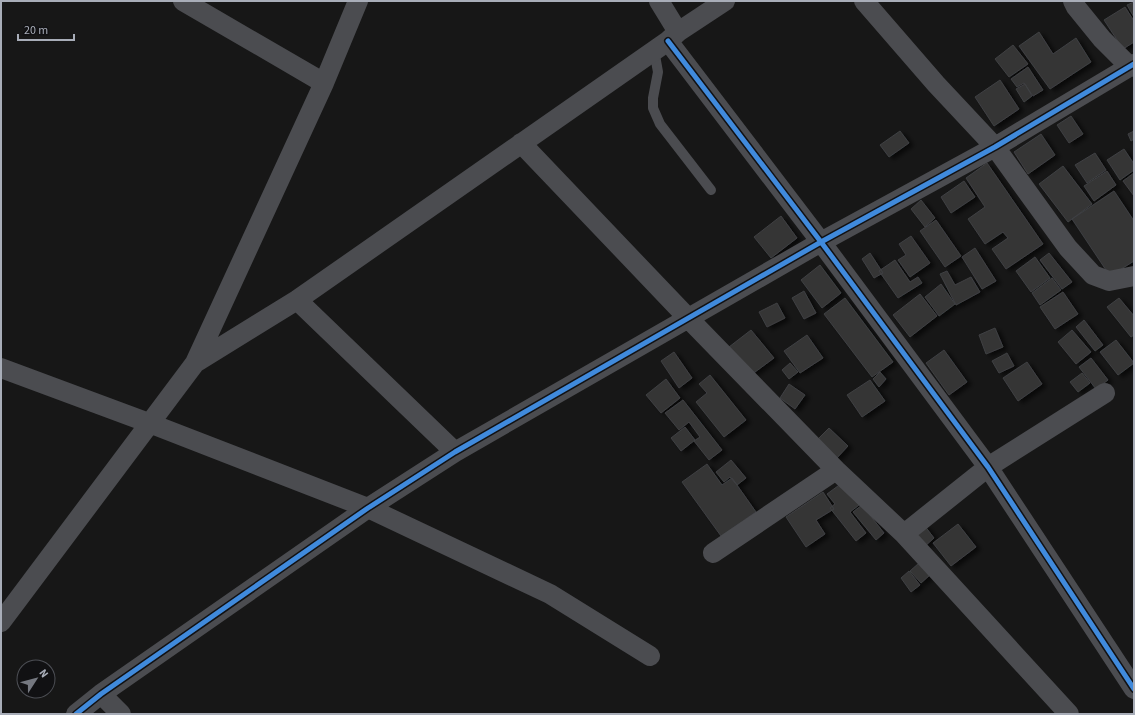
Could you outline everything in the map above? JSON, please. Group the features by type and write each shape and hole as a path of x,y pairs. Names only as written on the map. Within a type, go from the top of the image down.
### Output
{"street":[{"path":"183,1 324,83"},
{"path":"1,622 195,363 324,83 358,1"},
{"path":"659,1 667,41 821,242 988,467 1134,689"},
{"path":"195,363 297,300 725,1"},
{"path":"864,1 936,84 995,147 1068,248 1093,276 1109,282 1134,276"},
{"path":"76,714 101,694 368,508 455,452 821,242 995,147 1132,66 1102,39 1076,7 1073,1"},
{"path":"521,143 836,470 904,534 1069,714"},
{"path":"297,300 455,452"},
{"path":"1,368 150,423 368,508 550,594 650,656"},
{"path":"904,534 988,467 1105,393"},
{"path":"713,554 836,470"},
{"path":"101,694 121,714"}],"lane":[{"path":"667,41 658,72 653,98 653,108 660,124 711,190"}],"building":[{"path":"1134,2 1134,17 1127,5"},
{"path":"1125,7 1134,21 1134,42 1123,49 1104,20"},
{"path":"1039,32 1053,54 1076,38 1091,62 1050,89 1019,46"},
{"path":"1013,45 1028,64 1009,77 995,59"},
{"path":"1028,67 1043,90 1033,96 1024,83 1017,87 1011,79"},
{"path":"1000,80 1019,109 994,126 975,97"},
{"path":"1025,84 1032,96 1024,102 1016,89"},
{"path":"1071,116 1083,134 1069,143 1057,125"},
{"path":"900,131 909,143 889,157 880,145"},
{"path":"1134,131 1134,139 1131,141 1128,134"},
{"path":"1041,134 1055,155 1028,174 1014,152"},
{"path":"1124,149 1134,164 1134,170 1120,180 1107,160"},
{"path":"1095,153 1106,170 1087,183 1075,165"},
{"path":"987,163 1043,244 1006,269 992,249 1008,238 1003,232 985,244 968,219 985,207 966,178"},
{"path":"1063,166 1092,204 1068,222 1039,184"},
{"path":"1107,171 1116,185 1094,201 1084,186"},
{"path":"1134,173 1134,196 1123,181"},
{"path":"964,181 975,197 951,213 941,197"},
{"path":"1114,191 1134,221 1134,261 1110,276 1072,219"},
{"path":"921,200 935,218 925,227 911,209"},
{"path":"781,216 797,238 771,258 754,237"},
{"path":"936,220 961,256 945,267 920,231"},
{"path":"911,236 930,263 910,277 898,260 906,255 899,244"},
{"path":"975,248 996,281 982,289 962,257"},
{"path":"870,253 883,273 874,278 862,259"},
{"path":"1049,253 1072,282 1062,289 1040,260"},
{"path":"1035,257 1050,278 1031,292 1016,271"},
{"path":"895,260 910,282 918,277 922,283 898,298 879,271"},
{"path":"820,265 841,293 822,308 801,280"},
{"path":"947,271 955,285 971,277 980,292 956,305 940,274"},
{"path":"1052,278 1061,290 1040,305 1032,293"},
{"path":"941,284 955,304 939,316 925,297"},
{"path":"804,291 816,313 804,319 792,298"},
{"path":"1063,292 1078,314 1055,329 1040,307"},
{"path":"920,294 937,316 910,337 893,315"},
{"path":"845,298 893,362 872,377 824,314"},
{"path":"1119,298 1134,316 1134,335 1131,337 1107,307"},
{"path":"777,303 785,318 767,327 759,312"},
{"path":"1084,320 1103,345 1095,351 1076,327"},
{"path":"995,328 1003,347 986,354 979,335"},
{"path":"751,330 774,358 751,375 729,347"},
{"path":"1072,330 1091,352 1076,364 1058,342"},
{"path":"807,335 823,358 800,373 784,351"},
{"path":"1116,340 1134,363 1118,375 1100,352"},
{"path":"944,350 967,382 949,395 926,363"},
{"path":"674,352 692,378 679,388 661,361"},
{"path":"1007,353 1014,366 999,373 992,361"},
{"path":"1091,358 1108,380 1096,389 1079,367"},
{"path":"1027,362 1042,384 1018,401 1003,378"},
{"path":"790,363 798,372 789,379 782,370"},
{"path":"880,372 886,379 879,387 873,379"},
{"path":"1082,373 1090,383 1078,392 1070,382"},
{"path":"710,375 746,420 724,437 696,402 707,393 699,384"},
{"path":"666,379 680,398 661,413 646,395"},
{"path":"870,380 885,401 862,417 847,395"},
{"path":"789,384 805,395 795,409 780,398"},
{"path":"683,400 722,450 709,460 694,441 700,437 689,422 679,430 665,413"},
{"path":"685,427 695,440 681,451 671,438"},
{"path":"829,428 848,446 836,459 817,440"},
{"path":"731,460 746,478 737,485 730,477 724,482 716,472"},
{"path":"707,464 722,485 732,478 756,512 721,536 682,482"},
{"path":"842,483 859,505 850,512 866,533 856,541 830,508 835,504 827,494"},
{"path":"823,492 834,509 816,520 825,534 806,547 786,517"},
{"path":"862,505 884,533 876,540 853,512"},
{"path":"958,524 976,547 951,566 933,543"},
{"path":"924,525 934,538 924,547 914,534"},
{"path":"919,563 930,575 921,583 910,571"},
{"path":"909,571 920,585 911,592 901,578"}],"cycle path":[{"path":"668,41 821,242 988,467 1134,689"},
{"path":"76,714 101,694 368,508 455,452 821,242 995,147 1134,64"}]}
